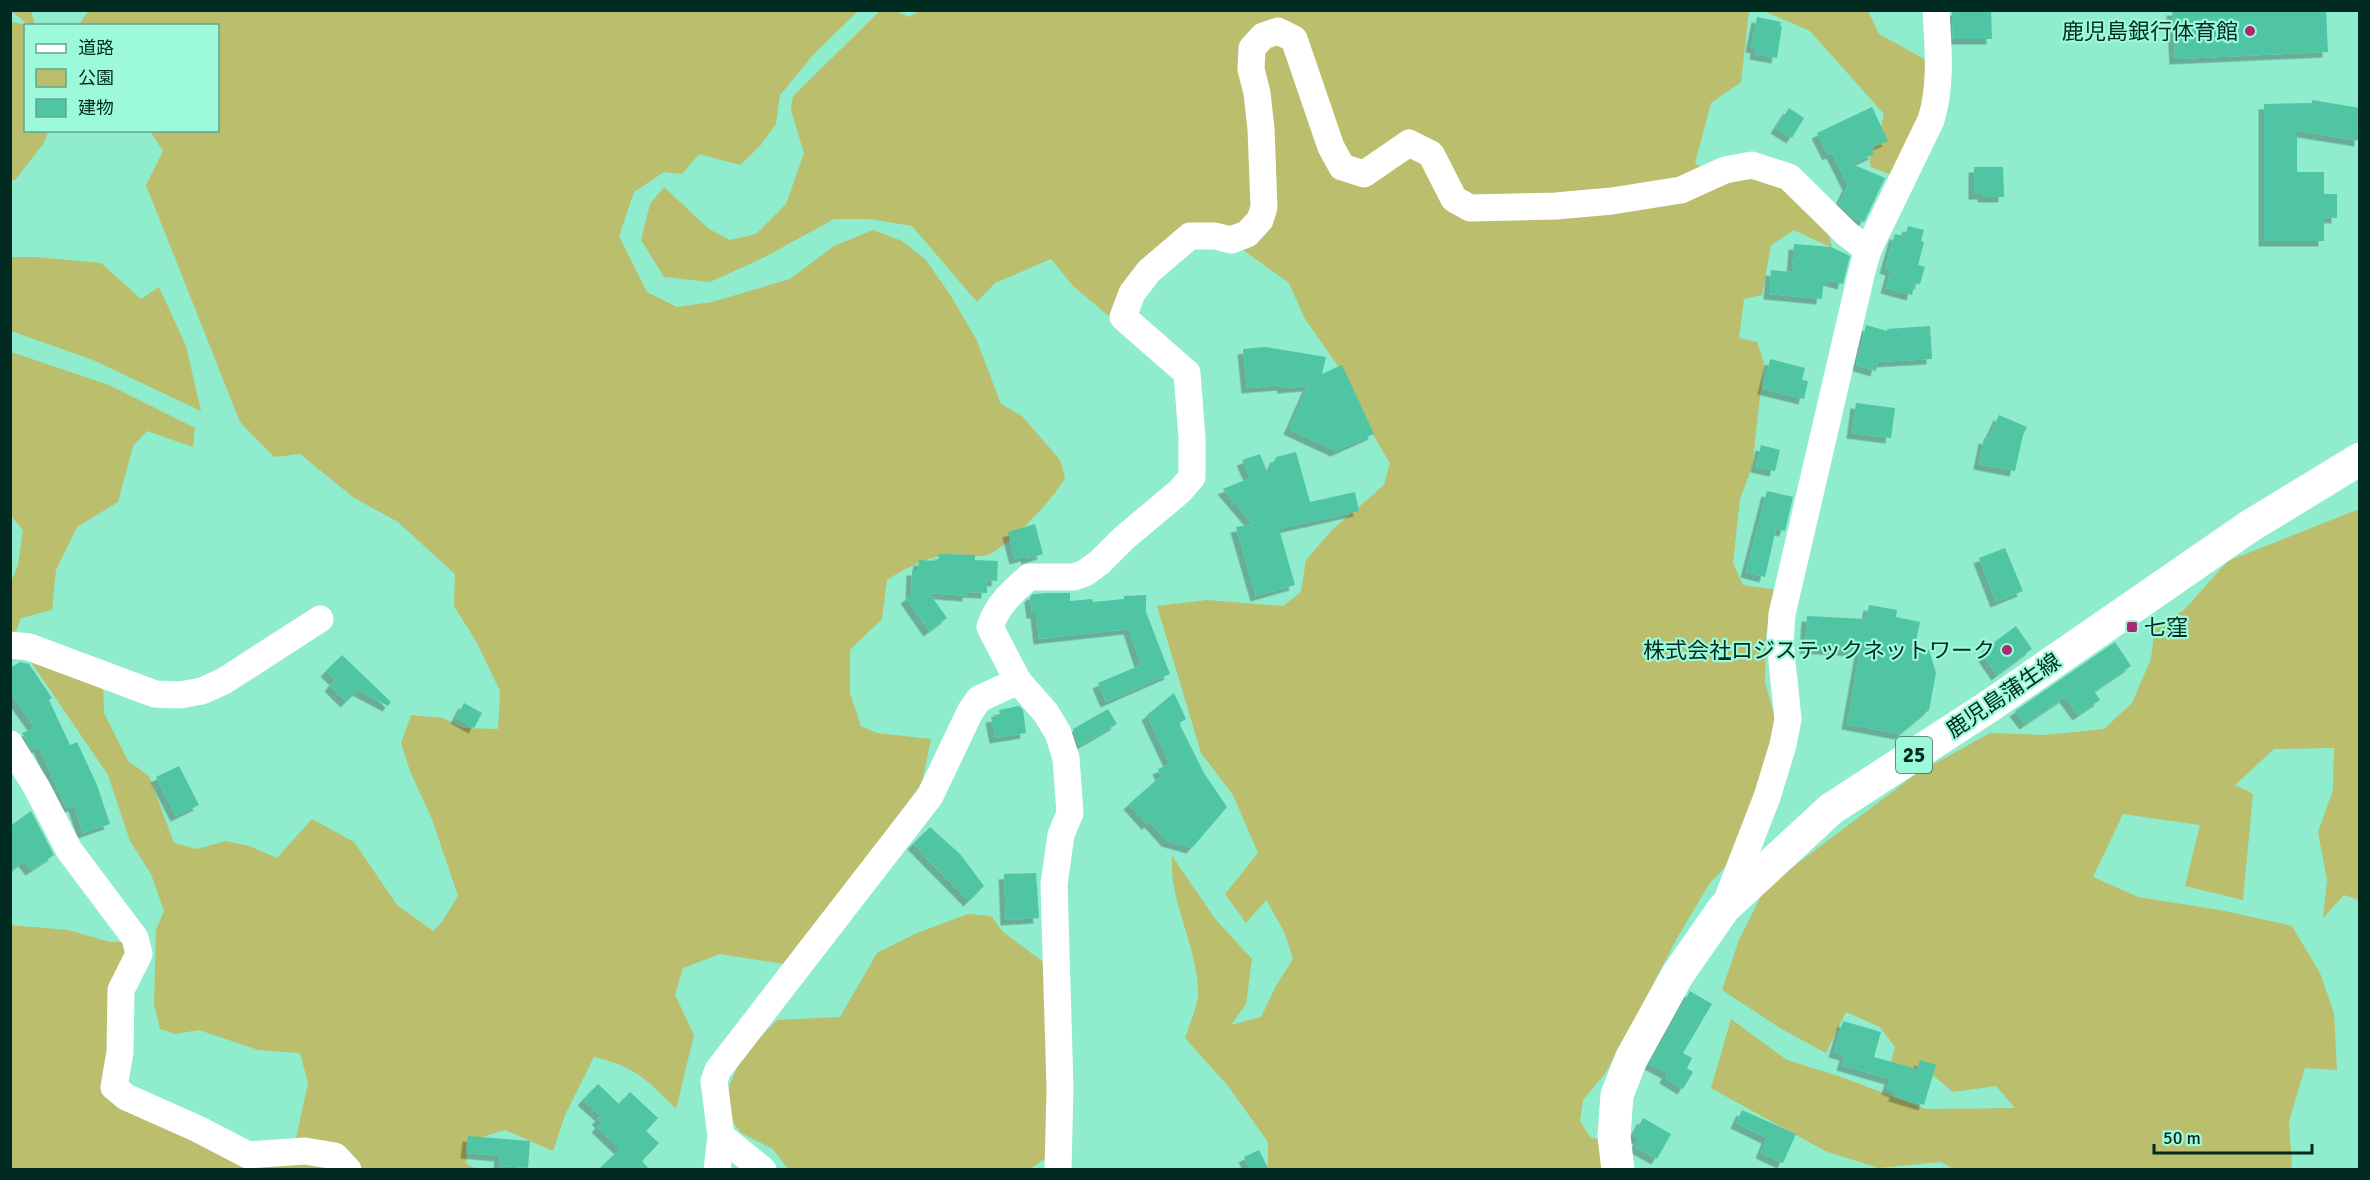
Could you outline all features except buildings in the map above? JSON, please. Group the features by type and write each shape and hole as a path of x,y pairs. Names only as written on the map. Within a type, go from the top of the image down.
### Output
{"main road":[{"name":"鹿児島蒲生線","path":"1618,1170 1614,1136 1617,1095 1631,1059 1678,974 1724,908 1832,810 1988,707 2250,526 2360,459"}],"street":[{"path":"1724,908 1767,797 1784,744 1788,719 1780,642 1782,614 1846,334 1868,250 1931,120 1936,102 1939,73 1936,10"},
{"path":"1058,1170 1060,1088 1054,884 1060,835 1070,813 1066,758 1058,733 1046,713 1018,681 990,627 994,615 1006,597 1029,577 1074,577 1085,573 1180,491 1192,477 1192,438 1187,373 1123,317 1132,293 1149,271 1190,236 1215,236 1231,240 1247,234 1260,220 1264,207 1261,129 1257,93 1251,69 1252,48 1263,36 1278,31 1294,39 1331,147 1342,167 1364,174 1409,143 1431,154 1454,199 1470,208 1556,206 1612,201 1681,190 1725,170 1752,165 1789,177 1848,234 1868,250"},
{"path":"10,645 29,647 155,694 180,694 202,691 224,681 320,619"},
{"path":"717,1170 721,1136 714,1081 718,1070 930,796 970,712 979,699 1018,681"},
{"path":"10,744 37,788 69,850 135,938 139,954 121,990 120,1052 114,1087 126,1097 198,1129 248,1155 305,1151 335,1156 348,1170"},
{"path":"721,1136 763,1170"}],"green space":[{"path":"921,10 1749,11 1741,82 1711,103 1695,163 1716,179 1762,172 1826,221 1832,248 1794,230 1771,245 1762,295 1744,299 1739,338 1757,342 1764,363 1752,467 1740,499 1733,563 1743,585 1778,590 1766,636 1765,682 1777,725 1738,854 1709,884 1676,940 1621,1046 1604,1075 1583,1100 1580,1121 1590,1137 1604,1141 1609,1169 1268,1169 1268,1142 1228,1086 1185,1038 1198,998 1197,976 1175,891 1172,856 1216,920 1252,959 1246,1004 1231,1025 1261,1017 1276,986 1293,959 1284,931 1266,900 1246,923 1225,894 1258,853 1233,795 1201,753 1157,606 1207,600 1283,606 1301,592 1306,560 1332,530 1384,485 1390,463 1362,416 1336,363 1305,319 1289,283 1214,229 1111,318 1073,286 1051,259 995,283 977,302 912,226 870,219 834,219 765,257 710,282 664,277 641,240 650,204 664,187 709,229 730,240 756,234 786,204 804,153 791,110 793,96 880,11 896,11 909,17"},
{"path":"12,11 31,11 35,24 27,24"},
{"path":"88,11 858,11 813,55 780,95 776,124 760,146 740,165 699,154 682,174 664,172 634,192 619,236 647,292 677,307 712,302 790,279 834,246 873,230 902,241 926,260 951,296 977,341 1001,404 1022,416 1060,460 1065,478 1030,521 996,550 983,556 955,554 928,559 887,580 882,619 850,650 850,693 861,726 877,733 931,739 922,782 838,902 784,964 720,954 683,968 675,995 694,1035 676,1109 640,1076 620,1065 594,1057 565,1115 553,1151 505,1130 469,1141 466,1164 477,1169 11,1169 10,925 68,930 110,942 133,942 105,1094 250,1159 295,1143 308,1083 300,1053 258,1050 199,1030 175,1034 160,1029 154,1004 156,930 164,911 151,874 130,841 108,775 27,656 103,680 104,713 128,761 149,776 174,843 197,849 226,841 249,846 277,858 312,819 354,842 397,905 433,931 442,922 458,896 432,819 410,771 401,743 411,715 443,718 463,728 498,729 500,691 477,643 454,606 455,574 398,522 353,497 300,454 274,457 240,422 146,185 163,151 151,132 219,132 219,24 80,24"},
{"path":"1764,11 1868,11 1879,34 1926,60 1932,83 1898,178 1871,167 1869,159 1879,137 1884,114 1810,31"},
{"path":"11,22 24,24 24,132 49,132 43,144 16,179 11,181"},
{"path":"11,257 101,263 141,299 159,287 186,346 201,411 93,360 11,331"},
{"path":"11,352 109,385 195,428 193,447 147,431 133,446 118,502 77,527 56,570 52,610 21,618 13,640 10,639 11,582 18,565 23,530 11,516"},
{"path":"2359,509 2359,900 2344,895 2323,918 2327,880 2318,832 2333,790 2334,748 2274,749 2235,785 2253,794 2243,900 2185,886 2200,825 2123,814 2093,877 2138,897 2225,911 2292,926 2320,973 2334,1013 2337,1070 2305,1068 2289,1121 2292,1169 1955,1170 1941,1162 1879,1168 1825,1151 1711,1088 1731,1019 1787,1060 1841,1077 1926,1109 2015,1108 1996,1086 1953,1092 1934,1076 1890,1065 1895,1047 1880,1027 1846,1012 1826,1053 1780,1028 1722,990 1739,940 1765,888 1916,774 1990,733 2045,735 2104,729 2132,703 2151,659 2155,625 2183,611 2228,561"},
{"path":"968,914 991,916 1003,932 1046,964 1055,1116 1045,1159 1030,1169 788,1169 773,1149 741,1133 728,1116 729,1087 741,1057 777,1020 840,1017 877,953 917,933"}],"place":[{"name":"鹿児島銀行体育館","path":"2250,31"},
{"name":"七窪","path":"2132,627"},
{"name":"株式会社ロジステックネットワーク","path":"2007,650"}]}
